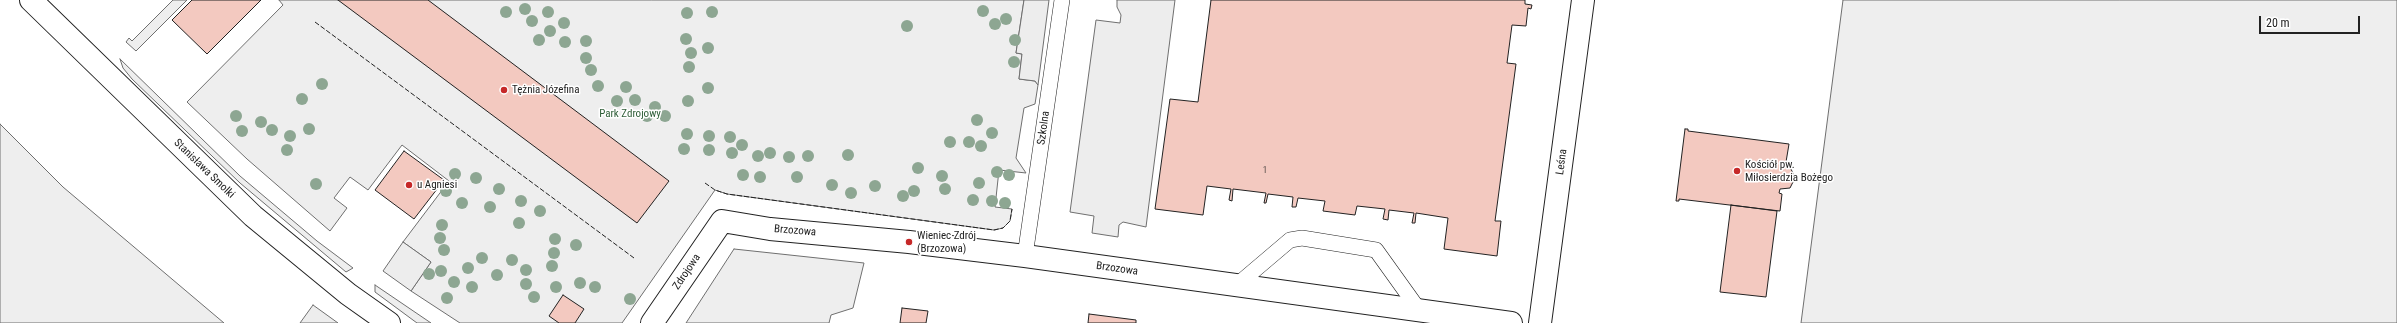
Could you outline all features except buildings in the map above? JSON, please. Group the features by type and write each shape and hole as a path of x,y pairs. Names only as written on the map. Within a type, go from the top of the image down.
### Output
{"street":[{"name":"Stanisława Smolki","path":"31,0 253,216 348,294 389,323"},
{"name":"Leśna","path":"1540,323 1583,0"},
{"name":"Brzozowa","path":"722,221 770,228 909,242 1025,256 1511,323"},
{"name":"Zdrojowa","path":"652,323 722,221"}],"lane":[{"name":"Szkolna","path":"1025,256 1062,0"},
{"path":"1237,285 1290,240 1302,238 1376,250 1419,310"}],"green space":[{"path":"173,0 187,0 136,51 126,42 129,38 132,41"},
{"name":"Park Zdrojowy","path":"279,0 1024,0 1016,53 1022,54 1019,79 1035,81 1038,85 1035,104 1024,108 1016,158 1026,173 999,170 995,207 1012,209 1010,221 1003,228 994,230 727,194 715,190 622,323 460,323 411,291 431,262 403,242 449,181 402,145 368,190 350,177 334,198 347,208 330,231 247,159 187,102 283,5"},
{"path":"1843,0 2397,0 2397,323 1801,323"},
{"path":"120,59 240,176 317,241 353,268 346,272 240,183 132,79 123,68"},
{"path":"0,124 63,187 224,323 0,323"},
{"path":"734,249 864,263 853,308 831,315 829,323 686,323"},
{"path":"375,285 431,323 417,323 375,292"}],"shaded area":[{"path":"1024,0 1049,0 1038,85 1035,81 1019,79 1022,54 1016,53"},
{"path":"1117,0 1175,0 1146,227 1123,222 1119,225 1118,237 1092,233 1094,216 1070,212 1096,20 1120,23 1121,15 1117,7"},
{"path":"403,242 431,262 411,291 383,271"},
{"path":"313,305 338,323 300,323"}],"fence":[{"path":"315,22 634,258"},
{"path":"705,183 715,190 727,194 994,230 1003,228 1010,221 1012,209"}],"place":[{"name":"Tężnia Józefina","path":"504,90"},
{"name":"Kościół pw. Miłosierdzia Bożego","path":"1737,171"},
{"name":"u Agniesi","path":"409,185"},
{"name":"Wieniec Zdrój (Brzozowa)","path":"909,242"}]}
